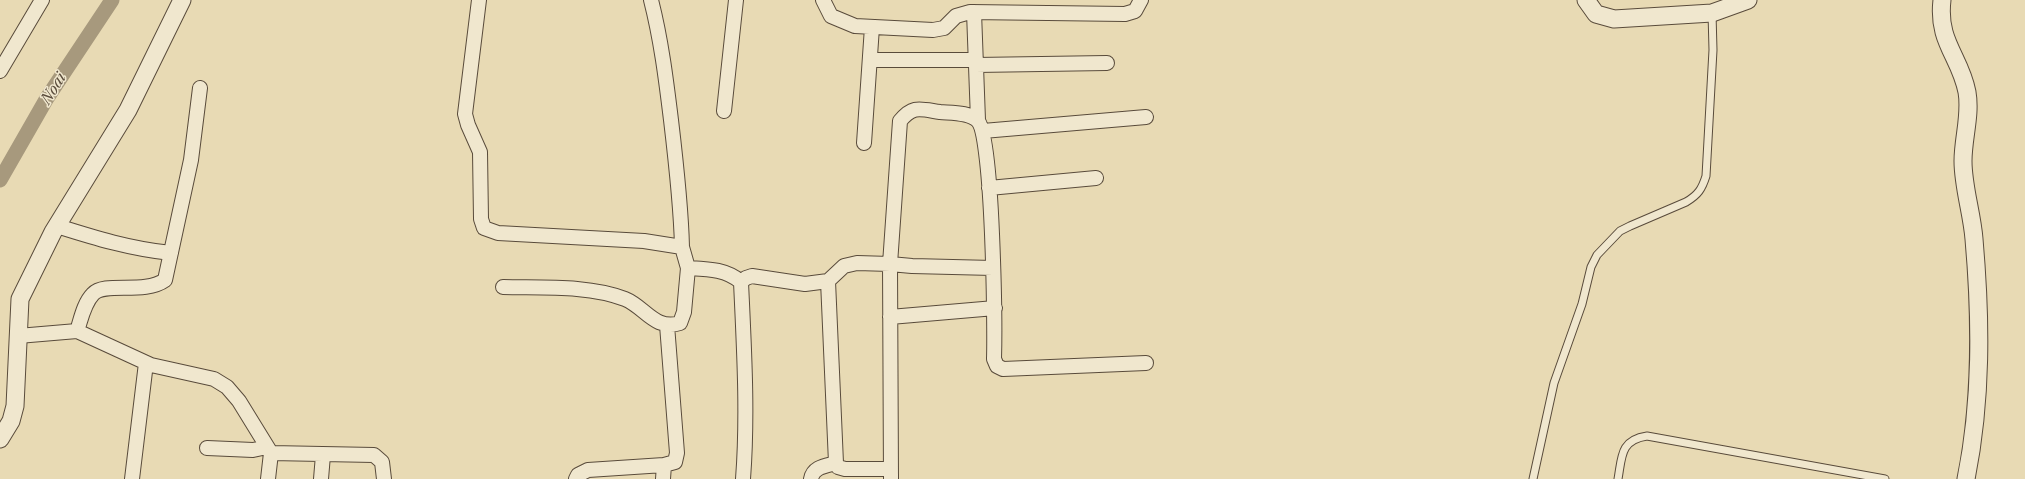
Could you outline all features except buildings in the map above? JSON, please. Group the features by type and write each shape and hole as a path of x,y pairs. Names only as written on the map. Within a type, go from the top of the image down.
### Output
{"street":[{"path":"0,71 42,0"},
{"path":"0,439 11,421 16,406 20,299 57,226 128,110 182,0"},
{"path":"480,0 465,114 468,125 480,152 481,219 484,228 498,233 644,241 682,247"},
{"path":"504,287 558,288 610,294 627,300 663,325 680,323 684,312 688,268 682,247 676,169 663,56 651,0"},
{"path":"724,111 736,0"},
{"path":"823,0 831,16 855,26 933,30 944,28 956,16 974,12 1125,14 1135,10 1141,0"},
{"path":"1586,0 1596,14 1605,18 1712,13 1748,0"},
{"path":"1942,0 1941,11 1944,36 1967,92 1968,105 1963,161 1973,225 1980,302 1979,368 1973,446 1966,479"},
{"path":"974,12 980,126 989,188 995,308 994,359 997,366 1004,369 1146,363"},
{"path":"864,143 872,27"},
{"path":"870,60 1107,63"},
{"path":"77,331 87,303 94,293 101,289 145,289 157,286 165,280 191,160 200,88"},
{"path":"828,281 836,463 838,467 845,469 891,474 890,264 900,121 908,111 920,109 970,116 980,126 1146,118"},
{"path":"989,188 1096,178"},
{"path":"57,226 106,242 140,250 171,253"},
{"path":"741,282 752,276 769,277 805,284 828,281 840,269 851,264 858,263 993,268"},
{"path":"688,268 718,270 734,276 741,282 745,373 745,451 743,479"},
{"path":"890,317 995,308"},
{"path":"576,479 578,475 588,470 663,472 675,462 677,452 667,325"},
{"path":"18,336 77,331 146,363 214,379 226,387 239,402 269,450 268,479"},
{"path":"132,479 146,363"},
{"path":"207,448 269,450 322,455 374,455 382,462 384,479"},
{"path":"321,479 322,455"},
{"path":"811,479 812,473 816,469 836,463"}],"lane":[{"path":"1532,479 1554,383 1582,304 1591,267 1597,255 1620,231 1686,202 1694,197 1702,188 1706,176 1713,50 1712,13"},
{"path":"1618,479 1622,452 1627,444 1647,436 1885,479"}],"waterway":[{"name":"Noai","path":"0,180 47,98 112,0"}]}
